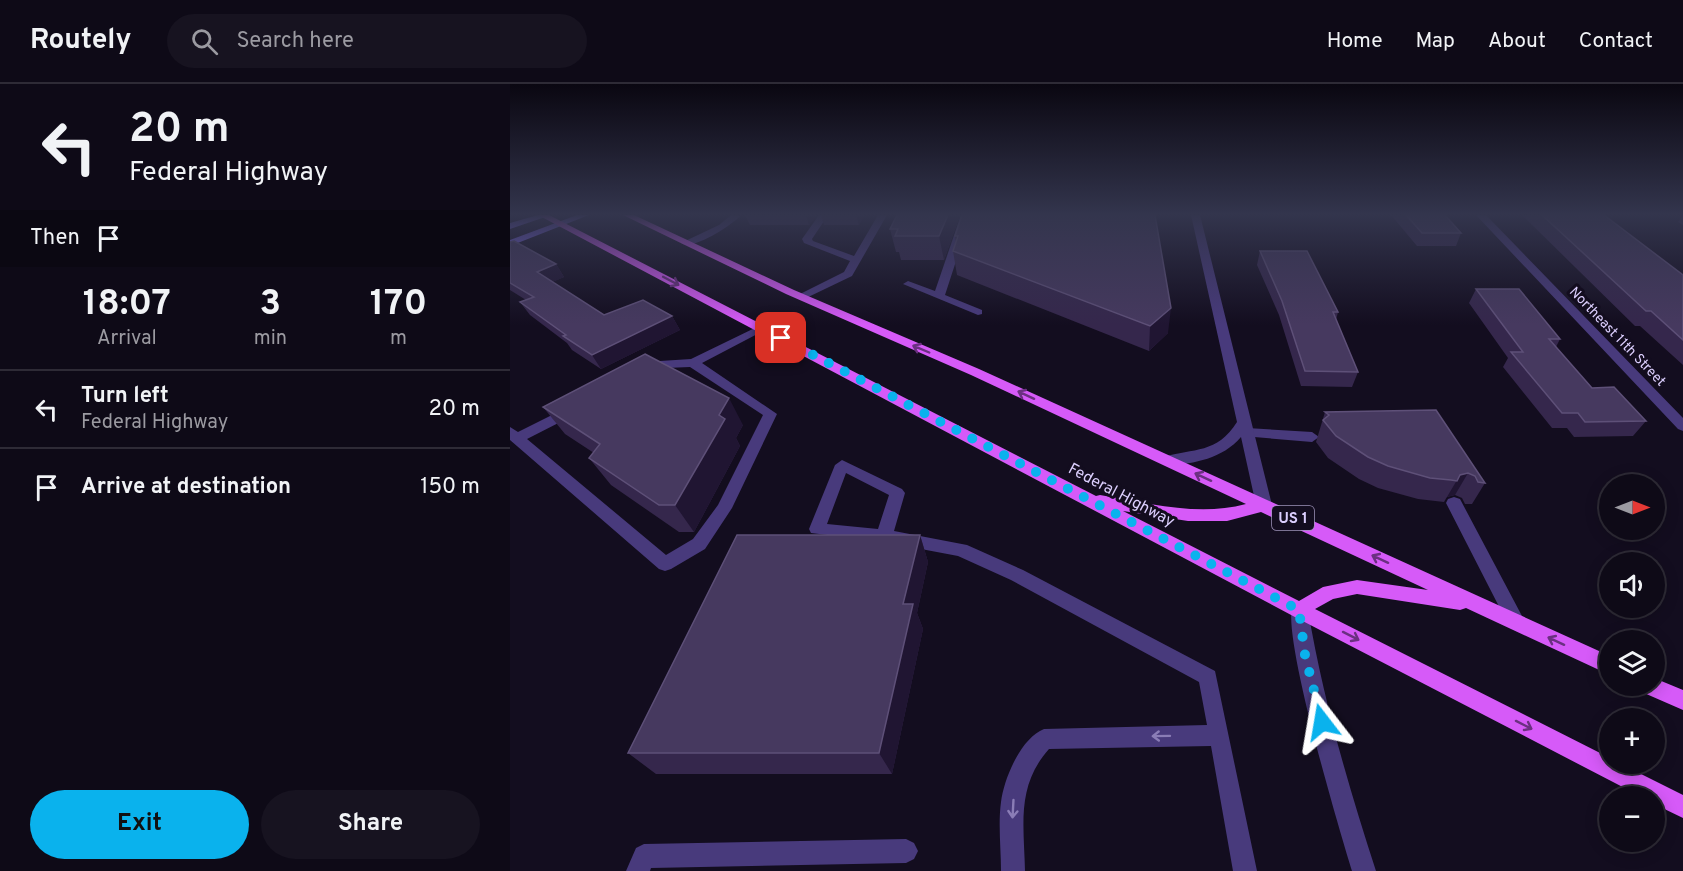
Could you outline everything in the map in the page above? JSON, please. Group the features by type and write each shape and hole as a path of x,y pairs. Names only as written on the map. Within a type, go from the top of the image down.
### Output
{"main road":[{"name":"Federal Highway","path":"617,252 1085,499 1683,807"},
{"name":"US 1","path":"705,252 802,297 975,372 1599,661"},
{"path":"1085,499 1188,515 1227,515 1264,505"},
{"path":"1299,610 1329,592 1357,587 1479,605"},
{"path":"1665,692 1683,700"}],"street":[{"path":"833,252 856,260"},
{"path":"802,297 848,274 861,252"},
{"path":"939,296 954,252"},
{"path":"1204,252 1264,505"},
{"name":"Northeast 11th Street","path":"1516,252 1683,426"},
{"path":"908,284 978,312"},
{"path":"632,380 664,364 693,363 761,328"},
{"path":"580,406 514,435 665,564 699,544 724,508 770,414 693,363"},
{"path":"1245,428 1312,437"},
{"path":"1168,461 1189,459 1218,450 1245,428"},
{"path":"884,536 897,493 842,465 817,529 884,536 961,550 1017,575 1208,677 1245,871"},
{"path":"1454,503 1516,622"},
{"path":"1299,610 1305,655 1344,810 1364,871"},
{"path":"1013,871 1012,801 1026,759 1044,739 1219,735"},
{"path":"638,871 644,856 906,851"}],"building":[{"path":"510,252 534,252 556,264 537,272 604,315 643,300 672,316 592,355 563,336 566,335 520,302 534,297 510,283"},
{"path":"955,252 1161,252 1171,308 1150,326"},
{"path":"1260,252 1307,252 1338,312 1333,312 1358,372 1305,371 1282,301"},
{"path":"1582,252 1652,252 1683,275 1683,340 1651,311 1646,311"},
{"path":"1476,289 1519,289 1560,339 1549,339 1592,388 1614,387 1646,421 1585,422 1578,413 1562,413 1511,352 1523,352"},
{"path":"645,354 729,398 719,415 725,419 675,505 659,505 589,458 600,444 543,407"},
{"path":"1436,410 1485,483 1478,482 1475,476 1468,473 1460,475 1457,481 1430,478 1388,466 1368,457 1336,436 1323,420 1329,415 1325,412"},
{"path":"737,535 920,535 903,604 913,604 879,753 628,753"}],"route":[{"path":"781,338 1299,610 1305,655 1322,722"}]}
